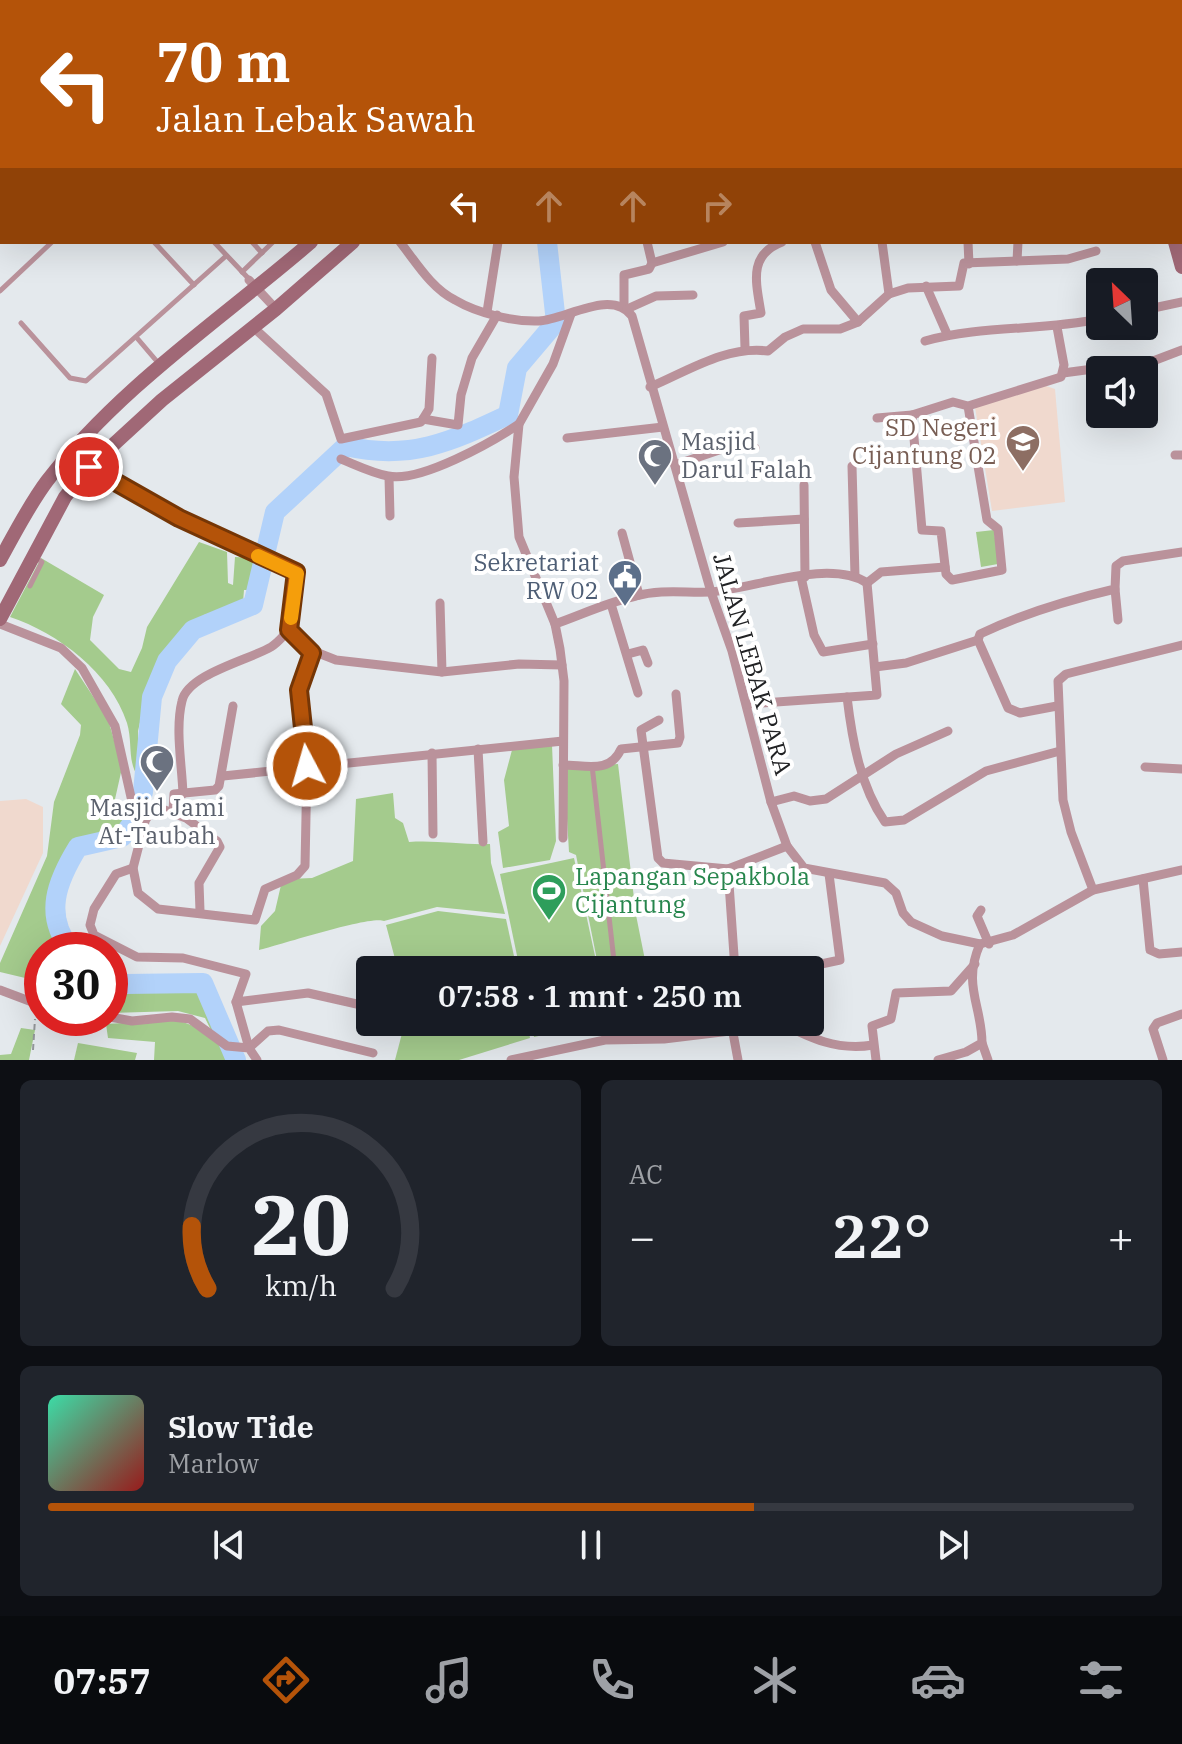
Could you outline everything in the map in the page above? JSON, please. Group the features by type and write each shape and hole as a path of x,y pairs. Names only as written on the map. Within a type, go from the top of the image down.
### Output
{"main road":[{"path":"0,560 46,482 61,464 253,284 308,244"},
{"path":"0,622 65,497 89,467 162,400 276,309 351,244"},
{"path":"1176,244 1182,267"}],"street":[{"path":"402,244 438,289 459,303 523,320 548,320 598,305 626,309 656,296 693,295"},
{"path":"423,419 458,425 461,395 472,358 492,313 498,244"},
{"path":"647,244 652,263"},
{"path":"626,309 621,280 624,275 646,271 652,263 716,244"},
{"path":"745,348 744,316 761,313 756,262 762,253 778,244"},
{"path":"816,244 831,290 858,322"},
{"path":"882,244 889,294"},
{"path":"968,244 969,264"},
{"path":"1017,261 1018,244"},
{"path":"650,387 745,348 768,351 785,337 803,329 840,329 858,322 889,294 926,286 947,289 959,286 962,265 1068,259 1096,251"},
{"path":"253,284 276,309"},
{"path":"926,286 947,334"},
{"path":"1158,307 1182,302"},
{"name":"JALAN LEBAK PARA","path":"626,309 632,316 650,387 747,704 771,802 787,846 804,868 885,883 896,893 903,913 911,922 942,936 985,944"},
{"path":"563,838 562,665 555,624 518,529 514,477 519,424 553,364 571,314"},
{"path":"925,341 947,334 1057,327 1086,322"},
{"path":"253,327 326,394 341,439 414,425 423,419 429,409 432,358"},
{"path":"1057,327 1063,373"},
{"path":"877,418 912,415 953,402 968,406 1052,382 1063,373 1153,361 1182,350"},
{"path":"912,415 922,530 941,531 946,577 952,580 1002,570 998,529 987,520 968,406"},
{"path":"341,459 389,477 456,459 519,424"},
{"path":"567,438 663,427"},
{"path":"675,465 725,448 755,448"},
{"path":"852,466 855,576"},
{"path":"89,467 164,511 297,574 289,630 272,647 222,669 195,684 184,695 181,732 183,794"},
{"path":"389,477 390,516"},
{"path":"804,485 803,577 814,635 823,652 873,644"},
{"path":"738,523 804,519"},
{"path":"622,533 639,595"},
{"path":"1118,620 1116,566 1123,561 1182,552"},
{"path":"867,583 881,572 945,567"},
{"path":"555,624 639,595 711,592 803,577 855,576 867,583"},
{"path":"747,704 877,695 867,583"},
{"path":"1057,706 1020,713 1008,708 978,640 980,634 1070,598 1115,589"},
{"path":"440,603 442,672"},
{"path":"611,604 638,693"},
{"path":"0,622 61,648 82,668 115,726 142,815 133,868 138,893 158,909 182,913 200,911 255,920 265,889 303,870 307,766 299,690 312,653"},
{"path":"289,630 312,653 336,660 442,672 519,664 562,665"},
{"path":"875,667 906,663 978,640"},
{"path":"1093,890 1065,813 1058,681 1062,675 1182,645"},
{"path":"628,654 643,650 648,663"},
{"path":"563,765 612,765 621,749 643,744 672,745 679,741 676,694"},
{"path":"847,697 852,740 862,773 883,819 895,823 949,796 986,771 1060,751"},
{"path":"173,811 172,795 215,790 223,776 233,706"},
{"path":"659,720 642,727 659,861 728,869 787,846"},
{"path":"771,802 794,796 810,801 826,799 862,773 917,743 948,731"},
{"path":"223,776 563,741"},
{"path":"478,749 483,842"},
{"path":"432,753 433,834"},
{"path":"1145,767 1182,769"},
{"path":"142,815 153,806 173,811 214,837 220,847 199,883 200,911"},
{"path":"133,868 116,874 94,909 90,925 94,935 137,957 183,958 246,974 236,1002 249,1048 257,1060"},
{"path":"728,869 734,956"},
{"path":"876,1060 872,1026 891,1019 896,993 951,991 975,964 985,944 1093,890 1182,870"},
{"path":"824,963 840,960 829,874"},
{"path":"1143,879 1150,950 1159,954 1182,952"},
{"path":"981,910 977,916 985,944"},
{"path":"975,964 972,997 988,1060"},
{"path":"0,990 24,998"},
{"path":"236,1002 308,993 356,1004"},
{"path":"1163,1060 1153,1029 1157,1023 1182,1014"},
{"path":"128,1020 190,1019 230,1048 249,1048 268,1031 279,1030 373,1053"},
{"path":"511,1060 605,1040 680,1036"},
{"path":"732,1036 738,1060"},
{"path":"802,1036 856,1047 873,1045"},
{"path":"944,1059 982,1043"}],"lane":[{"path":"1,288 50,244"},
{"path":"156,244 194,285"},
{"path":"216,244 253,284"},
{"path":"254,244 262,253"},
{"path":"242,272 271,244"},
{"path":"21,323 70,378 78,382 95,377 226,256"},
{"path":"137,338 162,367"},
{"path":"30,586 42,562 33,556"},
{"path":"592,765 613,956"}],"path":[{"path":"33,1050 34,1036"}],"shaded area":[{"name":"SD Negeri Cijantung 02","path":"1046,386 1055,389 1065,502 992,511 974,401"},
{"path":"26,799 43,807 43,853 0,946 0,801"}],"green space":[{"path":"994,530 998,564 981,567 976,532"},
{"path":"199,542 227,552 228,583 233,585 235,557 256,558 255,590 244,590 243,602 204,615 171,642 146,697 138,731 138,777 132,764 127,723 109,688 64,644 10,617 41,558 104,595 93,617 90,640 119,669 131,672 147,627"},
{"path":"75,669 108,719 122,768 111,817 127,821 105,838 79,840 59,867 53,880 49,906 56,932 24,932 24,978 0,972 0,963 47,856 54,802 80,735 81,725 61,704"},
{"path":"552,745 556,841 550,860 503,868 498,832 509,826 504,780 512,750"},
{"path":"618,764 636,915 644,956 596,956 576,855 569,852 564,768"},
{"path":"393,793 395,818 403,823 409,842 490,844 491,863 505,914 437,907 384,921 344,926 259,950 261,926 275,911 281,885 289,879 312,878 353,861 356,799"},
{"name":"Lapangan Sepakbola Cijantung","path":"574,858 595,956 517,956 500,874"},
{"path":"438,911 506,919 514,956 394,956 386,925"},
{"path":"196,990 222,1029 211,1030 205,1018 178,1011 128,1012 128,992"},
{"path":"176,1020 209,1034 229,1052 233,1060 154,1060 155,1042 108,1038 128,1036 128,1023"},
{"path":"21,1028 24,1028 24,1036 34,1036 29,1060 0,1060 0,1055 11,1054"},
{"path":"401,1036 530,1038 459,1060 395,1060"},
{"path":"78,1043 137,1053 135,1060 74,1060"}],"waterway":[{"path":"60,932 55,911 56,898 64,873 78,847 122,837 137,817 143,792 152,697 167,661 193,630 253,605 275,512 346,446 369,450 410,450 448,441 508,415 517,368 556,322 547,244"},
{"path":"128,984 203,983 236,1060"}],"slow traffic":[{"path":"258,556 296,572 297,586 291,618"}],"place":[{"name":"SD Negeri Cijantung 02","path":"1023,473"},
{"name":"Masjid Darul Falah","path":"655,487"},
{"name":"Sekretariat RW 02","path":"625,608"},
{"name":"Masjid Jami At-Taubah","path":"157,793"},
{"name":"Lapangan Sepakbola Cijantung","path":"549,922"}],"route":[{"path":"89,467 179,518 296,572 297,586 289,630 296,641 312,653 299,690 307,766"}]}
